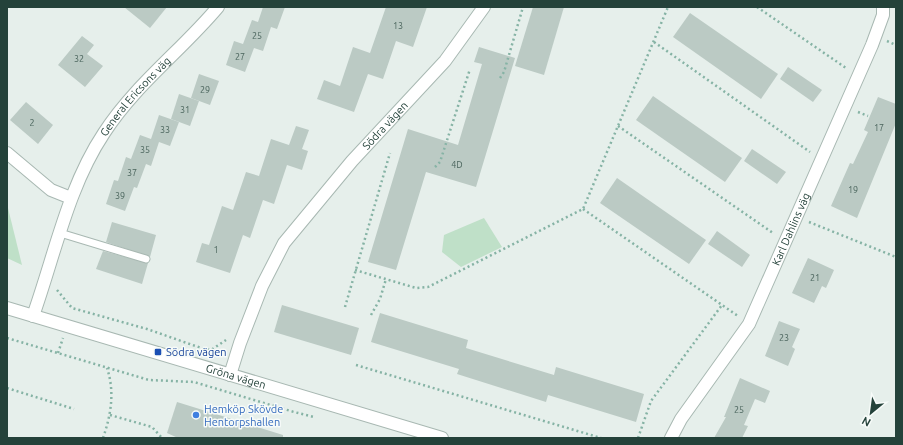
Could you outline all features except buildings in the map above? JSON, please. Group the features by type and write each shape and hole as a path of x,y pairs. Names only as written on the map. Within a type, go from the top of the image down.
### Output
{"street":[{"name":"General Ericsons väg","path":"33,316 71,198 88,159 104,132 124,106 218,7"},
{"name":"Södra vägen","path":"230,375 240,343 262,286 284,243 352,161 445,61 484,7"},
{"name":"Karl Dahlins väg","path":"671,438 681,419 749,324 858,76 883,15 883,7"},
{"path":"7,153 51,190 71,198"},
{"name":"Gröna vägen","path":"7,308 442,438"}],"lane":[{"path":"60,233 146,259"}],"path":[{"path":"500,78 504,72 523,7"},
{"path":"355,270 416,288 428,287 583,209 668,7"},
{"path":"757,7 858,76"},
{"path":"886,40 896,45"},
{"path":"654,42 822,160"},
{"path":"435,167 440,162 470,69"},
{"path":"854,110 868,116"},
{"path":"618,126 785,242"},
{"path":"345,307 390,153"},
{"path":"583,209 749,324"},
{"path":"806,221 896,257"},
{"path":"370,315 380,299 386,279"},
{"path":"56,285 57,292 72,308 147,329 204,350 211,350 228,338"},
{"path":"638,438 651,401 722,305"},
{"path":"58,353 64,334"},
{"path":"7,338 149,380 194,382 294,412 320,418"},
{"path":"356,365 601,438"},
{"path":"103,438 110,415 111,383 106,368"},
{"path":"7,388 74,409"},
{"path":"110,415 152,427 162,438"}],"green space":[{"path":"7,204 22,265 7,258"},
{"path":"484,218 502,247 461,267 442,252 444,235"}],"place":[{"name":"Södra vägen","path":"158,352"},
{"name":"Hemköp Skövde Hentorpshallen","path":"196,415"}]}
